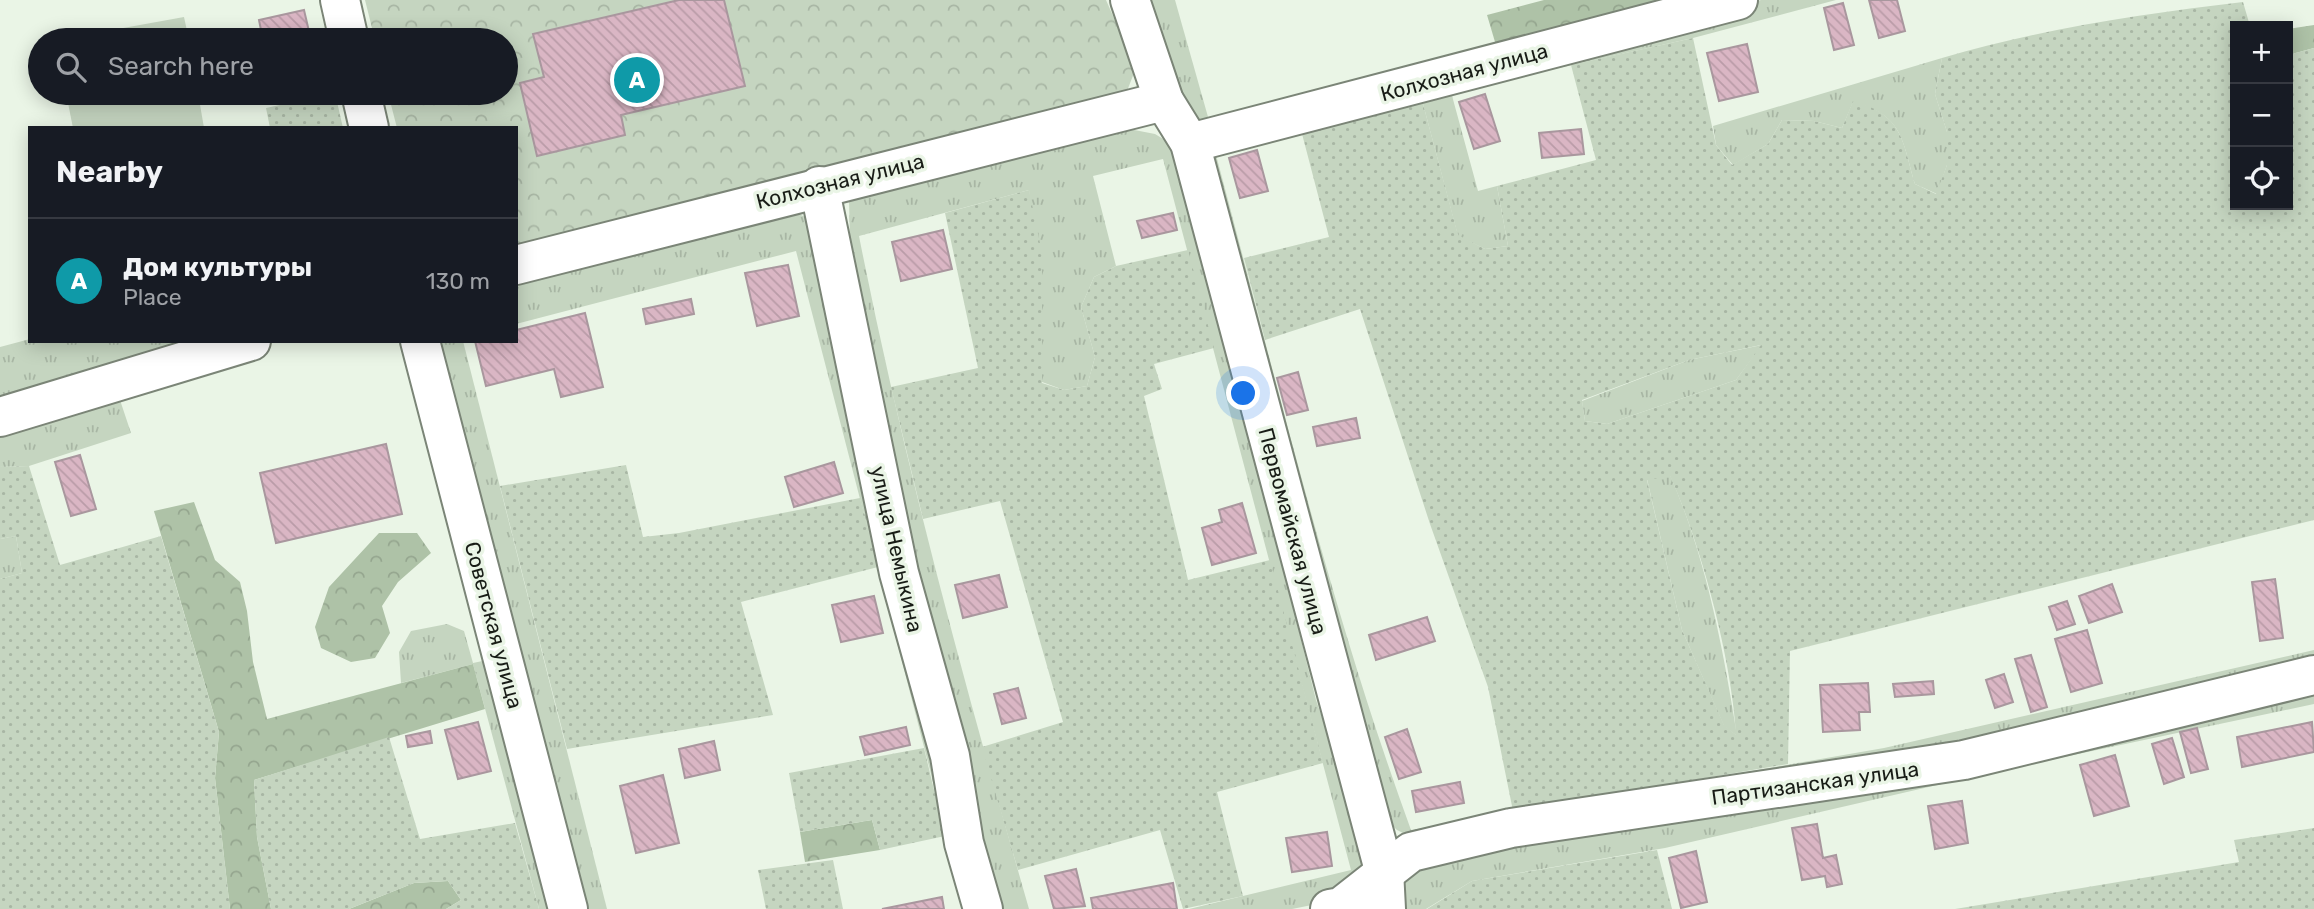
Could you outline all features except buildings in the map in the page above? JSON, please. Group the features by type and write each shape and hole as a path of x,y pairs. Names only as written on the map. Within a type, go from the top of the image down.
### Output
{"street":[{"path":"340,0 346,28"},
{"name":"Первомайская улица","path":"1130,0 1164,100 1190,143 1384,870 1386,909"},
{"name":"Колхозная улица","path":"1190,143 1738,0"},
{"name":"Колхозная улица","path":"518,264 1164,100"},
{"path":"364,105 369,126"},
{"name":"улица Немыкина","path":"819,186 899,573 950,756 964,843 983,909"},
{"path":"0,417 244,343"},
{"name":"Советская улица","path":"421,343 568,909"},
{"name":"Партизанская улица","path":"1330,909 1341,906 1384,870 1411,852 1511,828 1964,761 2314,675"}],"green space":[{"path":"365,0 1106,0 1136,68 1127,91 518,244 518,126 396,126 391,105 518,105 518,28 372,28"},
{"path":"1141,0 1175,0 1210,124 1191,128"},
{"path":"1544,0 1698,0 1498,52 1487,15"},
{"path":"1761,0 1836,0 1693,38 1451,92 1478,191 1497,186 1508,246 1485,249 1458,236 1422,100 1215,151 1329,578 1411,830 1884,748 2314,650 2314,661 1932,756 1417,840 1397,830 1383,816 1201,146"},
{"path":"2243,2 2249,21 2230,21 2230,210 2293,210 2293,54 2314,48 2314,520 1790,651 1788,764 1513,811 1488,687 1430,524 1360,309 1265,340 1244,258 1329,237 1301,130 1422,100 1458,235 1485,249 1508,246 1497,186 1596,160 1571,65 1693,38 1716,145 1732,165 1768,144 1782,120 1814,121 1842,128 1853,101 1882,114 1891,122 1903,142 1915,184 1936,194 1947,165 1947,132 1935,94 1942,58 2016,39 2129,17","holes":["1761,345 1736,380 1607,424 1585,421 1582,400 1689,360","1670,476 1682,504 1722,638 1736,735 1724,725 1682,630 1647,480"]},
{"path":"184,17 186,28 123,28"},
{"path":"2314,25 2314,48 2293,54 2293,28"},
{"path":"1942,58 1935,94 1947,132 1947,165 1937,194 1915,184 1903,142 1891,122 1869,107 1853,102 1842,128 1814,121 1782,120 1768,144 1733,165 1716,145 1713,126"},
{"path":"68,105 200,105 204,126 73,126"},
{"path":"280,105 338,105 343,126 270,126 266,108"},
{"path":"1124,128 1155,134 1175,146 1193,203 1316,700 1369,855 1369,872 1322,903 1292,909 1189,909 1351,870 1163,159 1093,176 1116,266 1094,277 1081,307 1095,357 1087,386 1064,390 1042,382 1029,190 859,236 896,406 937,574 1029,909 1000,909 892,492 850,245 849,199"},
{"path":"1029,190 1042,253 1042,383 1064,390 1087,386 1095,357 1081,307 1094,277 1116,266 1188,250 1214,348 1154,364 1162,389 1144,396 1188,580 1270,560 1323,763 1217,792 1243,896 1183,909 1160,830 1018,870 982,747 1063,722 1000,501 923,519 891,387 978,368 945,213"},
{"path":"793,211 815,222 974,909 962,909 931,774 796,251 518,323 518,282"},
{"path":"28,340 28,343 180,343 0,400 0,347"},
{"path":"438,343 464,343 607,909 580,909"},
{"path":"1762,345 1736,380 1607,424 1585,421 1582,401 1689,360"},
{"path":"118,394 131,433 29,466 0,467 0,429"},
{"path":"626,465 643,537 679,533 860,498 878,567 741,602 773,715 567,749 500,486"},
{"path":"29,466 60,565 161,536 219,732 215,778 230,909 0,909 0,579 22,573 16,536 0,539 0,467"},
{"path":"1670,475 1694,538 1712,603 1737,736 1724,726 1682,630 1647,479"},
{"path":"194,502 215,560 240,582 247,611 253,662 267,719 473,664 485,709 254,780 257,837 271,909 230,909 215,778 219,732 154,511"},
{"path":"379,533 417,533 431,553 398,582 382,606 390,633 375,658 351,662 321,648 315,627 329,587"},
{"path":"16,536 22,573 0,579 0,539"},
{"path":"447,624 464,631 473,663 492,659 558,909 539,909 473,664 401,683 399,652 411,631"},
{"path":"2314,690 2314,704 1998,771 1665,848 1472,881 1426,909 1404,909 1406,875 1427,861"},
{"path":"389,737 420,839 515,823 539,909 446,909 461,900 448,881 414,883 349,909 271,909 257,837 254,780"},
{"path":"924,748 945,836 880,850 872,820 800,832 789,773"},
{"path":"872,820 880,850 805,862 800,832"},
{"path":"2314,828 2314,909 1955,909 2239,862 2234,840"},
{"path":"1657,850 1672,909 1427,909 1472,881"},
{"path":"833,860 843,909 766,909 758,870"},
{"path":"448,881 461,900 446,909 349,909 414,883"}],"place":[{"name":"Дом культуры","path":"637,80"}]}
